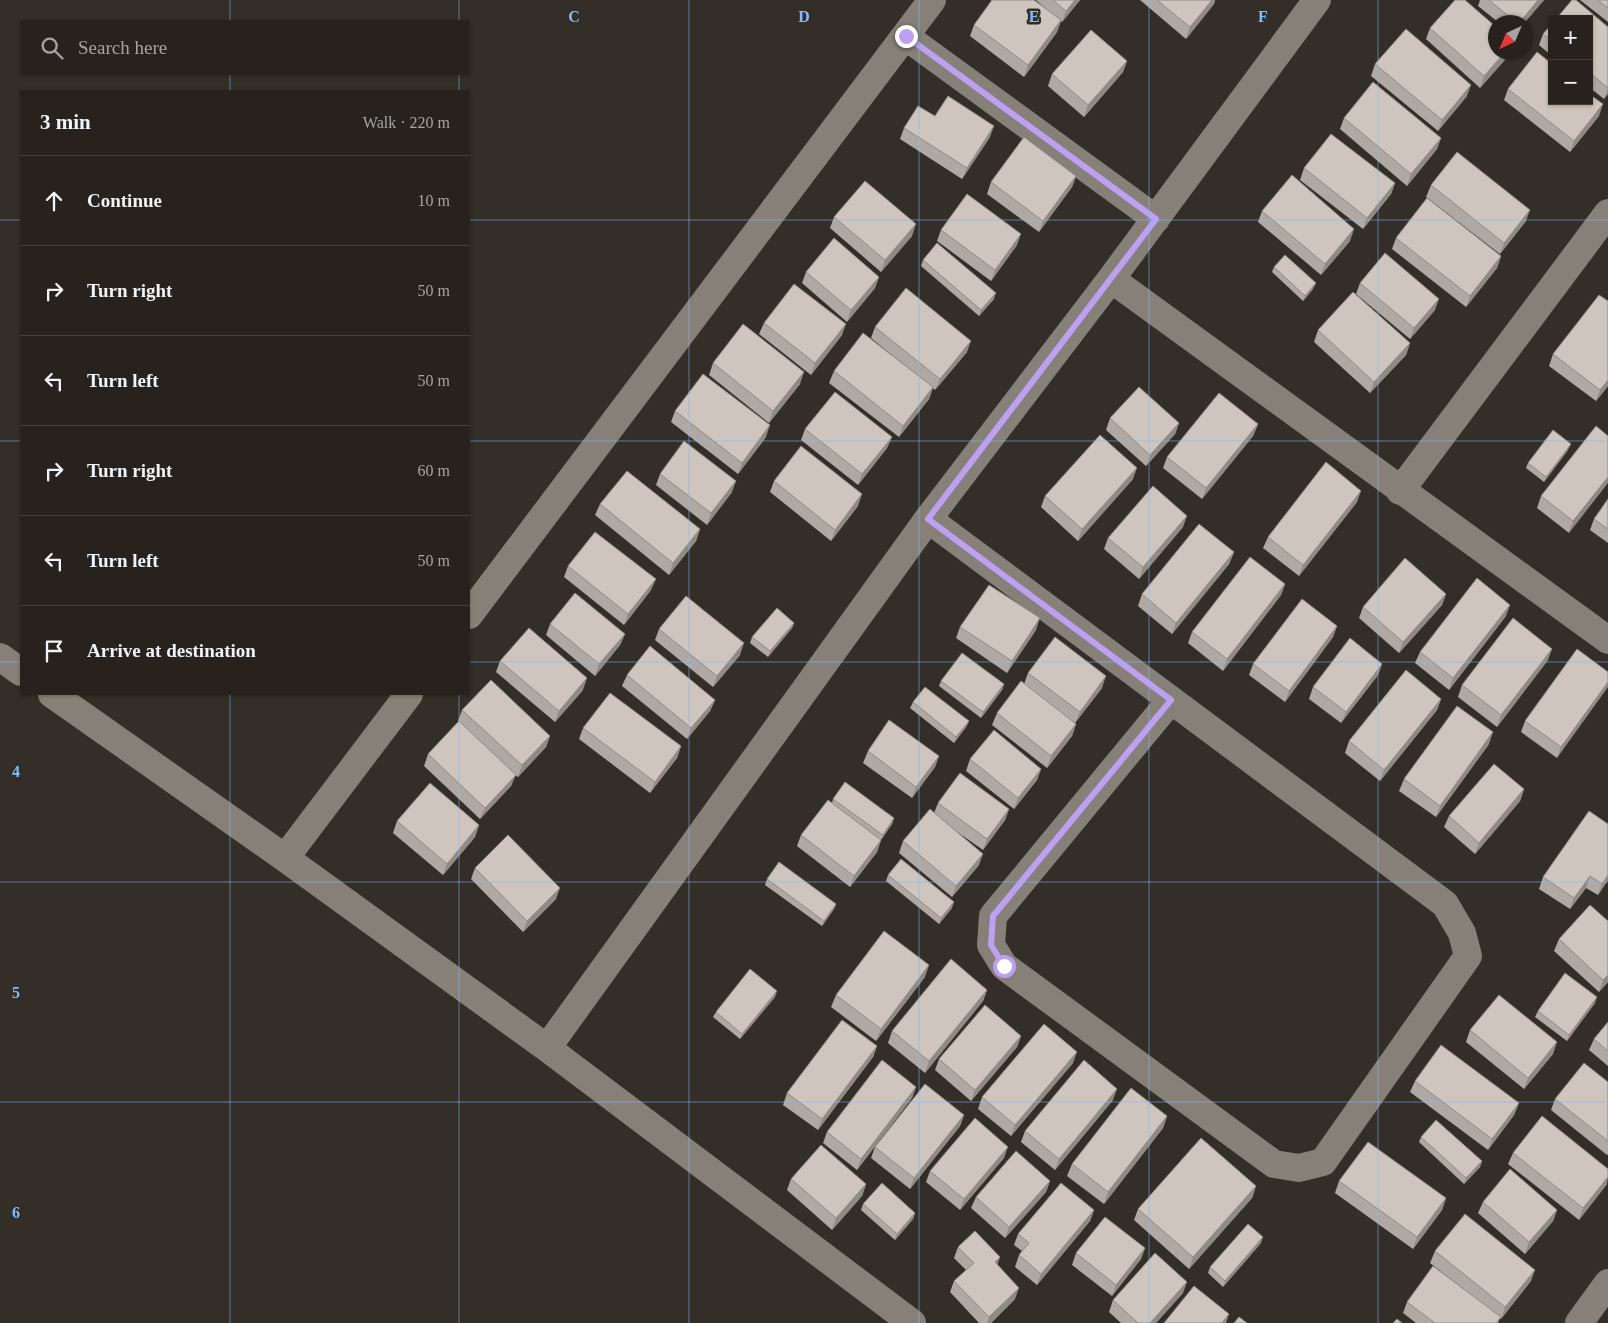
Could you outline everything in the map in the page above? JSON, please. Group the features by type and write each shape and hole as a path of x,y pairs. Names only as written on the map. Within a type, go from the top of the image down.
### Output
{"street":[{"path":"470,614 932,0"},
{"path":"547,1048 928,519 1111,279 1318,0"},
{"path":"906,36 1156,219"},
{"path":"1400,491 1608,213"},
{"path":"1111,279 1400,491 1608,640"},
{"path":"928,519 1445,904 1462,933 1468,956 1323,1162 1299,1168 1274,1164 1004,966 991,945 993,916 1171,700"},
{"path":"0,657 20,671"},
{"path":"53,695 285,858 547,1048 912,1323"},
{"path":"285,858 408,695"},
{"path":"1579,1323 1608,1283"}],"building":[{"path":"992,0 1034,0 1061,20 1028,65 974,25"},
{"path":"1053,0 1075,0 1066,11"},
{"path":"1157,0 1212,0 1190,27"},
{"path":"1455,0 1465,0 1488,20 1488,60 1498,60 1484,76 1430,28"},
{"path":"1489,0 1538,0 1526,15 1507,15"},
{"path":"1572,0 1576,0 1608,27 1608,88 1593,75 1593,15 1559,15"},
{"path":"1598,0 1608,0 1608,8"},
{"path":"1548,28 1548,38 1543,34"},
{"path":"1406,29 1471,85 1442,120 1375,64"},
{"path":"1091,30 1127,61 1088,105 1052,74"},
{"path":"1537,52 1548,61 1548,105 1593,105 1593,97 1603,104 1574,141 1508,89 1531,60 1533,60"},
{"path":"1373,82 1441,138 1411,174 1344,118"},
{"path":"948,96 994,126 967,168 904,128 918,106 935,116"},
{"path":"1331,134 1395,183 1367,218 1304,168"},
{"path":"1024,137 1076,176 1043,221 991,182"},
{"path":"1457,152 1530,210 1504,243 1431,185"},
{"path":"1292,175 1354,229 1325,264 1262,211"},
{"path":"865,181 916,224 885,260 834,217"},
{"path":"967,194 1021,234 995,270 941,230"},
{"path":"1427,198 1501,256 1470,296 1396,238"},
{"path":"834,238 879,277 851,310 806,272"},
{"path":"937,243 996,293 981,310 923,260"},
{"path":"1385,253 1439,299 1414,328 1360,283"},
{"path":"1285,255 1316,283 1305,296 1274,267"},
{"path":"794,284 846,324 815,363 764,323"},
{"path":"906,288 971,341 940,379 875,327"},
{"path":"1353,292 1410,343 1374,382 1318,330"},
{"path":"1599,295 1608,301 1608,380 1600,390 1553,354"},
{"path":"743,324 804,372 773,411 713,363"},
{"path":"863,333 933,387 903,426 834,371"},
{"path":"703,374 770,425 742,463 675,411"},
{"path":"1139,387 1179,423 1150,455 1110,418"},
{"path":"835,392 892,437 862,474 805,429"},
{"path":"1219,393 1258,424 1206,488 1167,457"},
{"path":"1596,426 1608,436 1608,477 1573,521 1541,496"},
{"path":"1553,430 1571,444 1546,477 1528,463"},
{"path":"1100,435 1137,468 1082,529 1045,496"},
{"path":"684,441 736,481 711,513 660,474"},
{"path":"801,446 862,494 835,530 774,481"},
{"path":"1326,462 1361,491 1303,565 1268,537"},
{"path":"627,471 700,529 673,563 600,504"},
{"path":"1153,486 1187,516 1143,567 1108,538"},
{"path":"1608,499 1608,529 1594,519"},
{"path":"1199,524 1234,552 1176,623 1142,594"},
{"path":"595,532 656,579 628,614 568,566"},
{"path":"1250,557 1285,584 1227,659 1192,632"},
{"path":"1405,558 1446,594 1403,642 1363,607"},
{"path":"1477,578 1510,605 1453,678 1420,652"},
{"path":"989,585 1040,618 1012,661 960,627"},
{"path":"575,593 625,634 599,664 550,624"},
{"path":"686,596 744,643 717,676 659,629"},
{"path":"1302,599 1337,626 1289,691 1253,664"},
{"path":"777,608 794,623 770,651 752,637"},
{"path":"1513,618 1552,649 1501,715 1462,685"},
{"path":"529,628 587,678 559,711 500,661"},
{"path":"1055,637 1106,676 1080,712 1028,673"},
{"path":"1350,638 1382,664 1346,712 1313,687"},
{"path":"650,646 715,700 691,728 627,675"},
{"path":"1577,649 1608,672 1608,682 1561,747 1525,721"},
{"path":"962,653 1004,684 983,712 941,681"},
{"path":"1406,670 1441,699 1384,770 1349,741"},
{"path":"491,680 550,736 522,765 462,710"},
{"path":"1021,681 1076,724 1051,756 997,713"},
{"path":"925,687 969,721 956,737 913,702"},
{"path":"610,693 681,746 655,782 583,728"},
{"path":"1457,706 1493,732 1440,806 1404,779"},
{"path":"889,720 939,756 916,787 868,751"},
{"path":"459,721 516,775 485,808 428,754"},
{"path":"994,730 1041,769 1018,798 970,759"},
{"path":"1494,764 1524,789 1479,843 1449,816"},
{"path":"960,773 1009,809 987,839 938,803"},
{"path":"845,782 894,818 883,835 833,799"},
{"path":"430,783 479,825 447,864 397,821"},
{"path":"828,800 881,840 854,876 801,835"},
{"path":"930,809 983,854 956,886 903,841"},
{"path":"1589,811 1608,824 1608,875 1602,884 1590,876 1574,898 1543,877"},
{"path":"508,835 560,888 527,921 475,868"},
{"path":"901,859 954,902 941,918 888,875"},
{"path":"779,862 836,904 824,921 767,879"},
{"path":"1590,905 1608,921 1608,975 1603,980 1559,939"},
{"path":"884,931 929,965 881,1029 836,995"},
{"path":"951,959 987,990 929,1061 892,1031"},
{"path":"750,969 777,991 742,1034 716,1012"},
{"path":"1565,973 1597,997 1569,1035 1538,1011"},
{"path":"1499,995 1557,1042 1528,1078 1470,1030"},
{"path":"985,1005 1021,1036 975,1090 939,1059"},
{"path":"842,1020 877,1046 822,1119 787,1093"},
{"path":"1608,1022 1608,1051 1594,1039"},
{"path":"1044,1024 1077,1052 1015,1125 982,1097"},
{"path":"1441,1045 1519,1103 1492,1139 1415,1081"},
{"path":"882,1060 916,1087 861,1159 827,1132"},
{"path":"1084,1060 1117,1089 1059,1159 1025,1131"},
{"path":"1584,1063 1608,1082 1608,1141 1555,1099"},
{"path":"925,1084 964,1115 914,1178 875,1147"},
{"path":"1131,1088 1167,1116 1108,1192 1072,1164"},
{"path":"1542,1116 1608,1169 1608,1177 1583,1208 1513,1153"},
{"path":"975,1118 1008,1147 964,1199 930,1171"},
{"path":"1436,1120 1482,1161 1466,1178 1421,1137"},
{"path":"1201,1138 1256,1186 1193,1257 1138,1209"},
{"path":"1368,1142 1446,1198 1417,1237 1339,1181"},
{"path":"821,1145 866,1184 836,1218 791,1179"},
{"path":"1016,1151 1050,1181 1009,1227 976,1197"},
{"path":"1510,1169 1557,1210 1529,1242 1483,1202"},
{"path":"882,1183 915,1213 897,1234 863,1204"},
{"path":"1061,1183 1094,1210 1041,1274 1019,1255 1029,1243 1018,1234"},
{"path":"1465,1214 1535,1270 1505,1307 1435,1251"},
{"path":"1105,1217 1145,1248 1116,1285 1076,1253"},
{"path":"1248,1224 1263,1237 1225,1281 1210,1267"},
{"path":"975,1231 1000,1257 995,1262 1019,1288 989,1317 954,1281 974,1263 958,1247"},
{"path":"1155,1253 1187,1282 1150,1323 1138,1323 1113,1300"},
{"path":"1433,1266 1501,1317 1496,1323 1435,1323 1407,1302"},
{"path":"1194,1286 1229,1314 1222,1323 1164,1323"},
{"path":"1239,1317 1247,1323 1234,1323"},
{"path":"1397,1319 1402,1323 1393,1323"}],"route":[{"path":"906,36 1156,219 928,519 1171,700 993,916 991,945 1004,966"}]}
